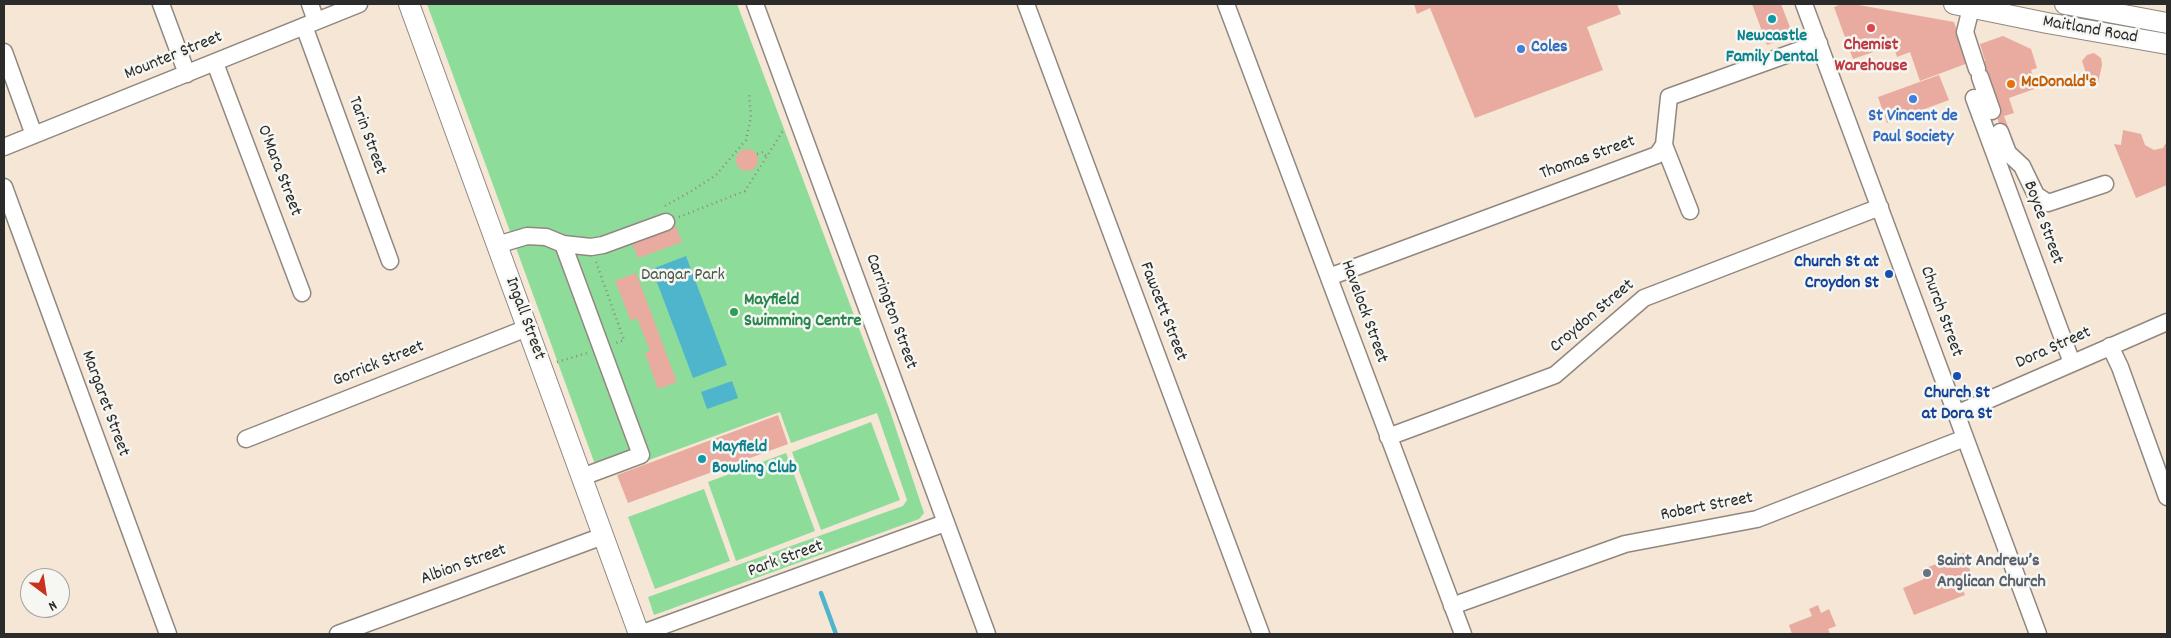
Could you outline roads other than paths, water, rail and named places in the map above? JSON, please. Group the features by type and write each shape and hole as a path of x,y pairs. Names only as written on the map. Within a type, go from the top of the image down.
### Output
{"main road":[{"name":"Ingall Street","path":"408,4 640,634"},
{"name":"Maitland Road","path":"2065,4 2167,23"},
{"name":"Maitland Road","path":"1962,6 2167,44"}],"street":[{"path":"161,4 187,74"},
{"name":"Tarin Street","path":"310,4 310,23 390,261"},
{"name":"Mounter Street","path":"4,147 359,4"},
{"name":"Carrington Street","path":"755,4 987,634"},
{"name":"Fawcett Street","path":"1026,4 1261,634"},
{"name":"Havelock Street","path":"1226,4 1463,634"},
{"name":"Church Street","path":"1804,4 2038,634"},
{"path":"1962,6 1965,32 1996,122 2012,158 2022,166 2036,195 2050,204 2105,184"},
{"path":"2116,36 2122,14"},
{"path":"1690,211 1664,145 1669,97 1819,43"},
{"path":"4,52 34,135"},
{"name":"O'Mara Street","path":"215,63 302,293"},
{"name":"Boyce Street","path":"1974,98 2072,363"},
{"name":"Thomas Street","path":"1329,277 1657,154 1664,145"},
{"name":"Margaret Street","path":"4,187 168,634"},
{"name":"Croydon Street","path":"1388,437 1555,375 1644,298 1880,207"},
{"path":"497,246 527,236 546,237 563,244 590,247 603,245 666,222"},
{"path":"563,244 641,455 582,477"},
{"name":"Dora Street","path":"1956,414 2167,322"},
{"name":"Gorrick Street","path":"246,439 527,328"},
{"path":"2110,346 2120,367 2167,497"},
{"name":"Robert Street","path":"1452,606 1625,544 1757,519 1965,438"},
{"name":"Park Street","path":"640,634 945,523"},
{"name":"Albion Street","path":"338,634 604,536"}],"water":[{"path":"686,256 727,365 693,378 652,269"},
{"path":"732,381 738,398 707,409 701,392"}],"waterway":[{"path":"821,593 836,634"}],"place":[{"name":"Newcastle Family Dental","path":"1772,19"},
{"name":"Chemist Warehouse","path":"1871,28"},
{"name":"Coles","path":"1521,49"},
{"name":"McDonald's","path":"2011,84"},
{"name":"St Vincent de Paul Society","path":"1913,99"},
{"name":"Church St at Croydon St","path":"1889,274"},
{"name":"Mayfield Swimming Centre","path":"734,312"},
{"name":"Church St at Dora St","path":"1957,376"},
{"name":"Mayfield Bowling Club","path":"702,459"},
{"name":"Saint Andrew’s Anglican Church","path":"1927,573"}],"park label":[{"name":"Dangar Park","path":"683,277"}]}
